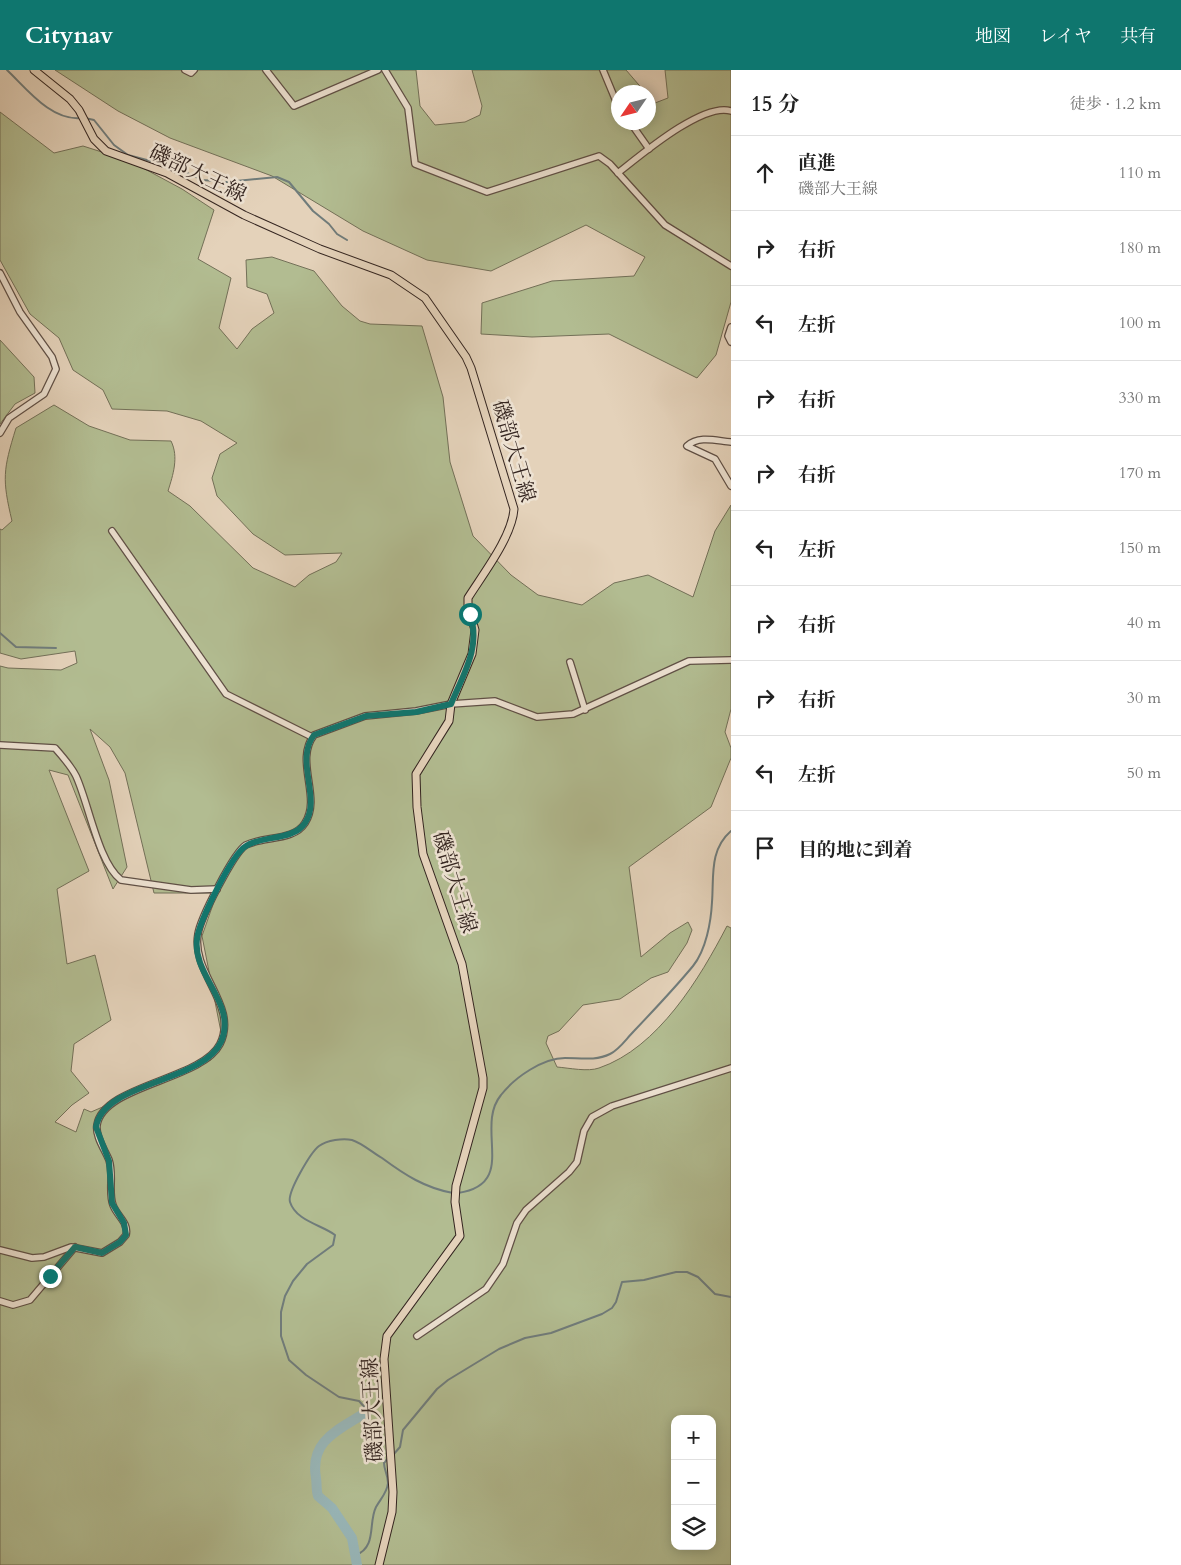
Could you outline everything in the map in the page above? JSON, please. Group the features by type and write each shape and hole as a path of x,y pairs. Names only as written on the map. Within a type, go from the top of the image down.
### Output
{"main road":[{"name":"磯部大王線","path":"34,70 70,99 94,139 106,150 167,173 244,215 320,249 391,275 425,298 466,357 475,379 514,509 514,519 508,533 468,598 468,606 475,630 472,654 451,704 448,722 416,774 417,807 424,854 462,964 483,1078 482,1096 455,1193 460,1236 387,1336 384,1359 392,1451 393,1504 379,1565"}],"street":[{"path":"185,70 191,73 194,70"},
{"path":"266,70 294,106 378,70"},
{"path":"385,70 408,108 415,164 488,192 594,156 602,157 665,225 731,266"},
{"path":"603,70 611,89"},
{"path":"618,173 680,127 719,109 731,111"},
{"path":"636,130 649,149"},
{"path":"0,274 20,312 52,357 56,369 44,394 9,418 0,433"},
{"path":"731,327 728,336 731,342"},
{"path":"731,442 703,439 695,440 688,446 715,459 731,486"},
{"path":"112,531 226,694 312,737"},
{"path":"0,1250 22,1257 38,1258 75,1247 102,1253 120,1242 127,1231 112,1203 109,1161 96,1127 102,1114 110,1105 127,1094 169,1078 204,1060 217,1049 221,1042 225,1022 216,994 200,961 196,942 199,925 217,889 245,846 272,837 290,834 304,825 309,812 306,752 312,737 366,716 416,712 451,704 495,701 537,717 573,714 586,710 617,692 689,661 731,660"},
{"path":"570,662 586,710"},
{"path":"0,745 55,748 75,774 106,860 116,876 121,880 192,890 217,889"},
{"path":"417,1336 486,1290 503,1264 515,1228 526,1210 570,1172 577,1162 584,1131 592,1117 612,1106 731,1068"},
{"path":"0,1301 13,1305 30,1300 75,1247"}],"green space":[{"path":"55,70 416,70 420,106 435,125 465,122 480,115 482,106 472,70 626,70 639,85 611,85 611,130 656,130 656,103 668,98 665,70 731,70 731,302 716,355 697,378 609,334 532,337 481,334 482,303 552,281 634,276 645,257 586,225 491,271 427,260 363,231 272,176 170,138 118,111"},
{"path":"0,112 54,153 83,146 130,161 182,189 214,210 198,259 231,278 219,328 237,349 252,329 274,313 267,294 247,287 246,260 272,257 314,271 342,306 360,321 370,324 422,326 443,397 450,462 473,536 511,575 538,595 582,605 614,583 648,575 693,597 715,531 731,505 731,709 725,732 731,748 731,758 711,807 629,867 641,957 670,933 688,922 692,930 687,943 668,972 651,978 620,999 583,1005 559,1031 548,1036 546,1043 557,1067 584,1070 595,1069 620,1058 640,1045 675,1009 704,967 727,926 731,928 731,1565 0,1565 0,666 61,670 77,663 75,651 21,659 0,653 0,529 2,530 12,521 5,474 8,454 16,428 54,405 89,426 130,440 171,441 175,460 168,491 190,506 253,568 295,587 309,575 336,562 342,553 285,555 253,534 217,496 212,478 220,454 237,443 201,421 167,411 112,409 103,390 73,370 59,338 30,314 0,260","holes":["90,729 110,747 125,773 154,893 217,893 202,936 222,1037 211,1060 91,1112 84,1109 76,1132 55,1122 72,1105 89,1093 71,1071 74,1044 111,1020 95,955 67,964 57,889 89,871 49,770 68,775 113,889 127,867 109,780"]},
{"path":"0,340 34,377 35,393 15,404 0,424"}],"waterway":[{"path":"7,70 31,94 50,109 70,118 81,118"},
{"path":"85,118 94,120 114,145 128,155 173,167 203,180 226,182 277,177 289,182 313,211 329,224 337,234 347,240"},
{"path":"0,633 16,647 56,648"},
{"path":"458,1193 476,1188 487,1179 491,1167 491,1123 494,1108 507,1088 522,1075 548,1061 565,1058 599,1058 614,1052 693,966 701,952 709,927 716,855 724,838 731,831"},
{"path":"368,1411 359,1401 339,1397 306,1375 289,1360 281,1336 281,1312 285,1296 293,1281 307,1264 333,1245 335,1235 298,1214 290,1202 292,1190 306,1164 319,1146 331,1141 344,1139 360,1143 416,1180 433,1188 453,1193"},
{"path":"393,1455 400,1447 403,1430 437,1389 448,1380 499,1349 525,1338 551,1333 602,1314 612,1308 616,1302 622,1282 644,1280 676,1272 687,1272 698,1277 715,1294 731,1297"},
{"path":"357,1565 352,1538 332,1508 318,1496 315,1465 317,1454 322,1444 338,1430 368,1411"},
{"path":"356,1555 363,1551 369,1541 374,1513 387,1487 388,1480 384,1463 389,1457"}],"route":[{"path":"50,1276 66,1260 75,1247 102,1253 110,1250 126,1235 127,1231 124,1223 112,1203 112,1173 96,1127 102,1114 110,1105 127,1094 169,1078 204,1060 217,1049 221,1042 225,1022 216,994 197,952 196,942 199,925 217,889 245,846 263,839 290,834 304,825 309,812 306,752 309,742 314,735 359,717 416,712 451,704 472,654 475,630 470,614"}]}
